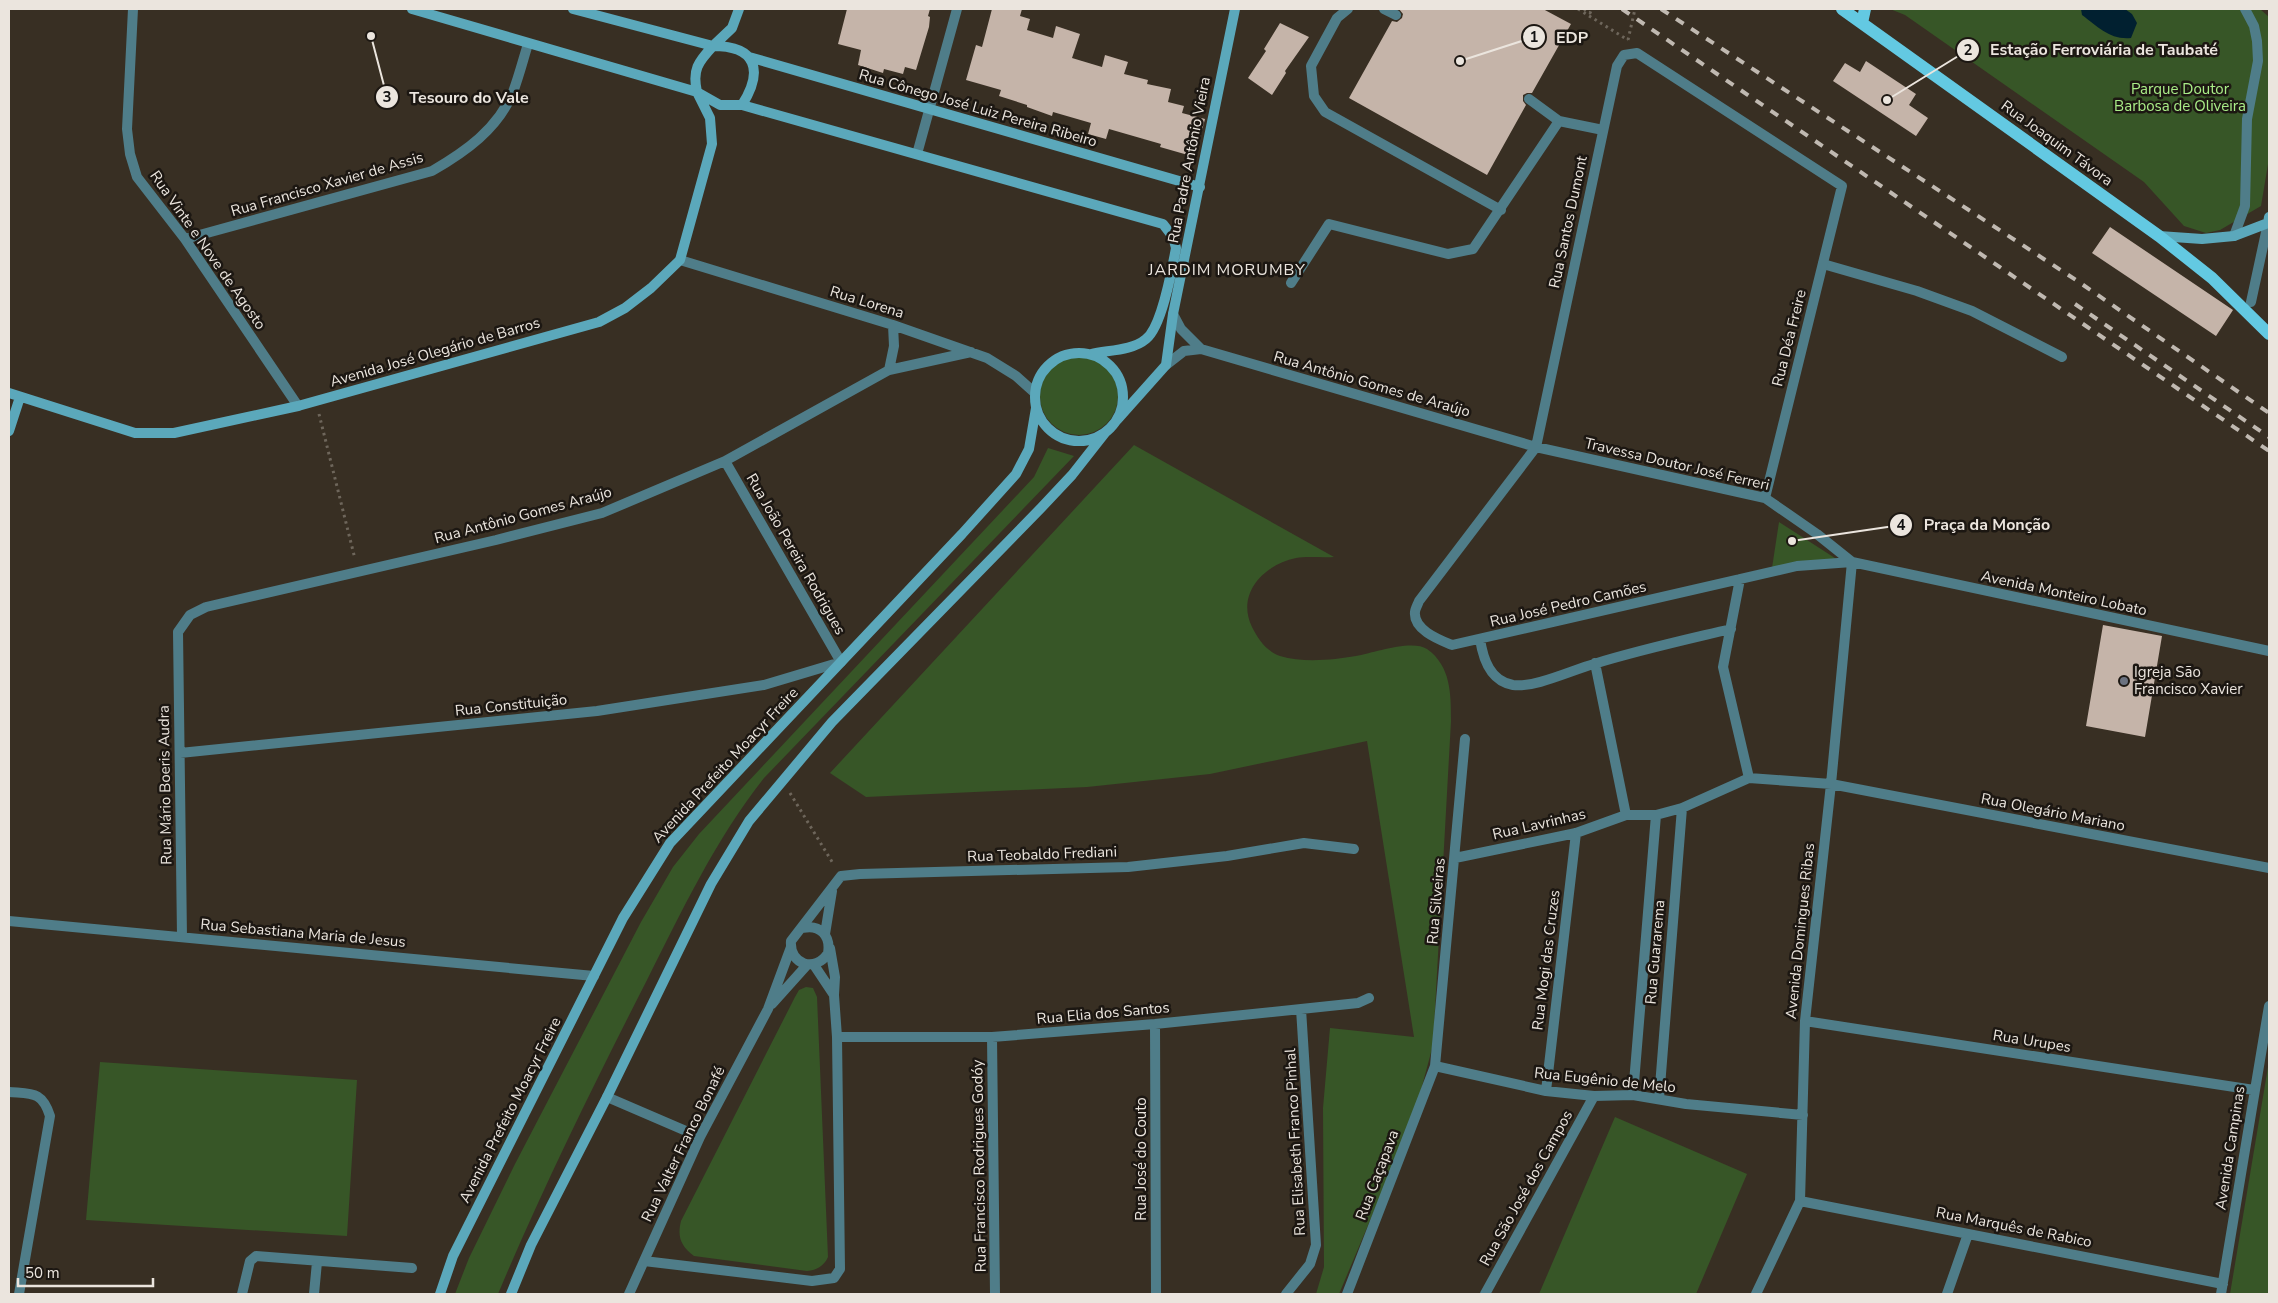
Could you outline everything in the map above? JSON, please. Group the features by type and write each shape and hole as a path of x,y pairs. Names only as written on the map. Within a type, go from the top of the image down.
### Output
{"main road":[{"path":"412,9 698,92 720,105 742,104 918,154"},
{"name":"Rua Cônego José Luiz Pereira Ribeiro","path":"573,9 713,46 738,49 749,57 1200,187"},
{"path":"680,260 712,144 710,118 694,79 696,69 701,59 732,28 739,9"},
{"name":"Rua Padre Antônio Vieira","path":"1173,314 1235,9"},
{"name":"Rua Joaquim Távora","path":"1842,9 2159,236 2249,307 2269,334"},
{"path":"1862,23 1865,9"},
{"path":"742,104 755,80 754,70 749,57"},
{"name":"Avenida Prefeito Moacyr Freire","path":"918,154 1163,224 1173,237 1176,248 1156,327 1146,340 1127,348 1091,354"},
{"path":"2159,236 2202,239 2234,236 2268,220"},
{"name":"Avenida José Olegário de Barros","path":"9,393 136,433 174,433 298,406 599,322 625,308 651,288 680,260"},
{"path":"1166,365 1173,314"},
{"name":"Avenida Prefeito Moacyr Freire","path":"440,1294 453,1256 623,918 670,843 962,534 1016,474 1029,449 1036,408 1035,393 1038,381 1044,369 1053,360 1078,352 1091,354 1103,360 1113,369 1120,380 1123,394 1122,407 1117,420"},
{"name":"Avenida Prefeito Moacyr Freire","path":"511,1294 531,1245 607,1098 711,884 748,821 832,722 1054,495 1105,433 1166,365"},
{"path":"9,431 20,397"},
{"name":"Avenida Prefeito Moacyr Freire","path":"1036,408 1042,421 1051,432 1064,439 1078,442 1092,439 1105,433"}],"street":[{"name":"Rua Vinte e Nove de Agosto","path":"133,9 127,130 130,154 137,177 185,239 298,406"},
{"path":"918,154 957,9"},
{"path":"1348,9 1337,18 1311,66 1314,96 1325,112 1501,210"},
{"path":"1384,9 1396,15"},
{"path":"2234,236 2245,206 2248,119 2258,62 2254,26 2245,9"},
{"name":"Rua Francisco Xavier de Assis","path":"185,239 432,172 464,152 493,125 512,93 528,44"},
{"name":"Rua Déa Freire","path":"1624,55 1637,53 1842,186 1765,498"},
{"name":"Rua Santos Dumont","path":"1415,614 1419,601 1536,447 1617,66 1624,55"},
{"path":"1529,99 1559,121 1603,130"},
{"path":"1291,283 1329,224 1448,254 1473,249 1559,121"},
{"path":"2249,307 2268,220"},
{"name":"Rua Lorena","path":"680,260 893,325 971,352 1001,365 1035,393"},
{"path":"1823,264 1917,291 1972,311 2062,357"},
{"name":"Rua Antônio Gomes de Araújo","path":"1173,314 1181,329 1201,349 1536,447"},
{"path":"889,370 894,346 893,325"},
{"path":"1166,365 1184,351 1201,349"},
{"name":"Rua Antônio Gomes Araújo","path":"178,632 190,615 206,607 496,540 602,513 725,461 889,370 971,352"},
{"name":"Travessa Doutor José Ferreri","path":"1536,447 1765,498 1817,534 1852,562"},
{"name":"Rua João Pereira Rodrigues","path":"725,461 841,662"},
{"name":"Rua José Pedro Camões","path":"1415,614 1418,623 1425,631 1439,640 1452,645 1797,566 1852,562"},
{"name":"Avenida Monteiro Lobato","path":"1852,562 2269,650"},
{"name":"Avenida Domingues Ribas","path":"1756,1294 1800,1201 1805,1021 1831,784 1852,562"},
{"path":"1740,579 1723,667 1749,778"},
{"path":"1480,640 1483,660 1498,679 1512,685 1526,685 1595,663 1731,629"},
{"name":"Rua Mário Boeris Audra","path":"178,632 182,937"},
{"name":"Rua Constituição","path":"180,753 597,712 764,685 841,662"},
{"path":"1595,663 1626,815"},
{"name":"Rua Silveiras","path":"1435,1066 1465,739"},
{"name":"Rua Lavrinhas","path":"1455,858 1576,833 1626,815 1656,815 1682,808 1749,778 1831,784"},
{"name":"Rua Olegário Mariano","path":"1831,784 2269,868"},
{"name":"Rua Guararema","path":"1658,1099 1682,808"},
{"name":"Rua Guararema","path":"1633,1096 1656,815"},
{"name":"Rua Mogi das Cruzes","path":"1546,1090 1576,833"},
{"name":"Rua Teobaldo Frediani","path":"841,876 1128,867 1228,856 1304,843 1354,849"},
{"name":"Rua Valter Franco Bonafé","path":"629,1294 700,1137 768,1009 794,936 803,928 841,876"},
{"name":"Rua Valter Franco Bonafé","path":"768,1009 810,965 825,959 829,946 825,934 832,889"},
{"name":"Rua Sebastiana Maria de Jesus","path":"9,921 594,976"},
{"path":"803,928 815,927 825,934"},
{"path":"644,1261 812,1281 834,1278 840,1268 835,977 829,946"},
{"path":"791,947 796,959 810,965 834,995"},
{"name":"Rua Elia dos Santos","path":"837,1037 992,1037 1155,1024 1301,1009 1358,1003 1369,998"},
{"name":"Avenida Campinas","path":"2222,1289 2269,1006"},
{"name":"Rua Elisabeth Franco Pinhal","path":"1286,1294 1310,1264 1316,1245 1301,1009"},
{"name":"Rua Urupes","path":"1805,1021 2254,1090"},
{"name":"Rua José do Couto","path":"1155,1024 1156,1294"},
{"name":"Rua Francisco Rodrigues Godóy","path":"992,1037 995,1294"},
{"name":"Rua Eugênio de Melo","path":"1435,1066 1546,1090 1594,1096 1633,1096 1686,1104 1803,1115"},
{"name":"Rua Caçapava","path":"1347,1294 1435,1066"},
{"path":"9,1092 38,1095 46,1103 50,1116 18,1294"},
{"name":"Rua São José dos Campos","path":"1485,1294 1594,1096"},
{"path":"607,1098 700,1137"},
{"name":"Rua Marquês de Rabico","path":"1800,1201 1968,1234 2222,1289"},
{"path":"1947,1294 1968,1234"},
{"path":"242,1294 250,1261 256,1256 412,1268"},
{"path":"314,1294 317,1262"}],"path":[{"path":"1578,9 1628,40"},
{"path":"1584,9 1590,13 1592,9"},
{"path":"1624,55 1635,9"},
{"path":"315,401 358,571"},
{"path":"782,780 841,876"}],"green space":[{"name":"Parque Doutor Barbosa de Oliveira","path":"1890,9 2260,9 2269,17 2269,158 2261,206 2220,230 2206,233 2184,226 2144,182 1905,15"},
{"path":"1079,357 1094,360 1111,374 1115,381 1118,396 1115,411 1101,428 1094,432 1079,435 1064,432 1047,418 1043,411 1040,396 1043,381 1057,364 1064,360"},
{"path":"1134,445 1334,557 1300,557 1284,562 1263,574 1256,583 1247,603 1248,615 1257,636 1271,651 1280,656 1298,660 1318,660 1356,656 1402,646 1420,646 1435,656 1441,664 1448,681 1451,721 1433,1045 1414,1116 1339,1294 1316,1294 1324,1267 1323,1108 1330,1028 1414,1037 1367,741 1210,774 1087,787 866,797 830,773"},
{"path":"1048,448 1074,456 764,778 746,802 700,876 627,1019 551,1175 498,1294 455,1294 469,1258 515,1164 641,922 673,867 699,834 1034,477"},
{"path":"1779,522 1838,560 1772,568"},
{"path":"806,987 813,988 817,997 828,1257 820,1267 807,1271 694,1256 681,1241 681,1221 795,997 799,990"},
{"path":"2269,1061 2269,1294 2230,1294"},
{"path":"100,1062 357,1080 347,1236 86,1220"},
{"path":"1615,1117 1747,1174 1696,1294 1539,1294"}],"water":[{"path":"2081,9 2125,9 2132,14 2137,23 2131,38 2110,35 2082,15"}],"building":[{"path":"847,9 930,9 928,16 930,17 929,27 916,70 905,67 903,74 884,69 883,73 858,65 861,50 838,44"},
{"path":"992,9 1022,9 1020,16 1030,19 1027,30 1053,38 1056,26 1080,34 1072,58 1102,67 1105,55 1128,62 1124,74 1148,80 1147,84 1171,89 1168,102 1184,106 1182,113 1205,119 1195,157 1160,147 1161,144 1109,129 1106,139 1088,134 1091,123 1053,112 1052,116 999,96 1001,90 966,80 976,45 982,47"},
{"path":"1399,9 1543,9 1571,24 1532,93 1523,95 1523,101 1526,105 1487,175 1349,98 1392,21 1397,22 1402,18 1403,14"},
{"path":"1280,23 1309,37 1285,71 1286,73 1272,95 1248,78 1266,51 1264,49"},
{"path":"1866,61 1916,94 1909,105 1928,118 1916,136 1833,81 1845,63 1860,72"},
{"path":"2110,227 2233,310 2216,336 2092,253"},
{"name":"Igreja São Francisco Xavier","path":"2103,625 2162,636 2145,737 2086,726"}],"railway":[{"path":"1622,9 2269,451"},
{"path":"1661,9 2076,280 2269,413"},
{"path":"2075,304 2269,437"}],"place":[{"name":"Tesouro do Vale","path":"371,36"},
{"name":"EDP","path":"1460,61"},
{"name":"Estação Ferroviária de Taubaté","path":"1887,100"},
{"name":"Praça da Monção","path":"1792,541"},
{"name":"Igreja São Francisco Xavier","path":"2124,681"}],"district":[{"name":"JARDIM MORUMBY","path":"1227,270"}]}
